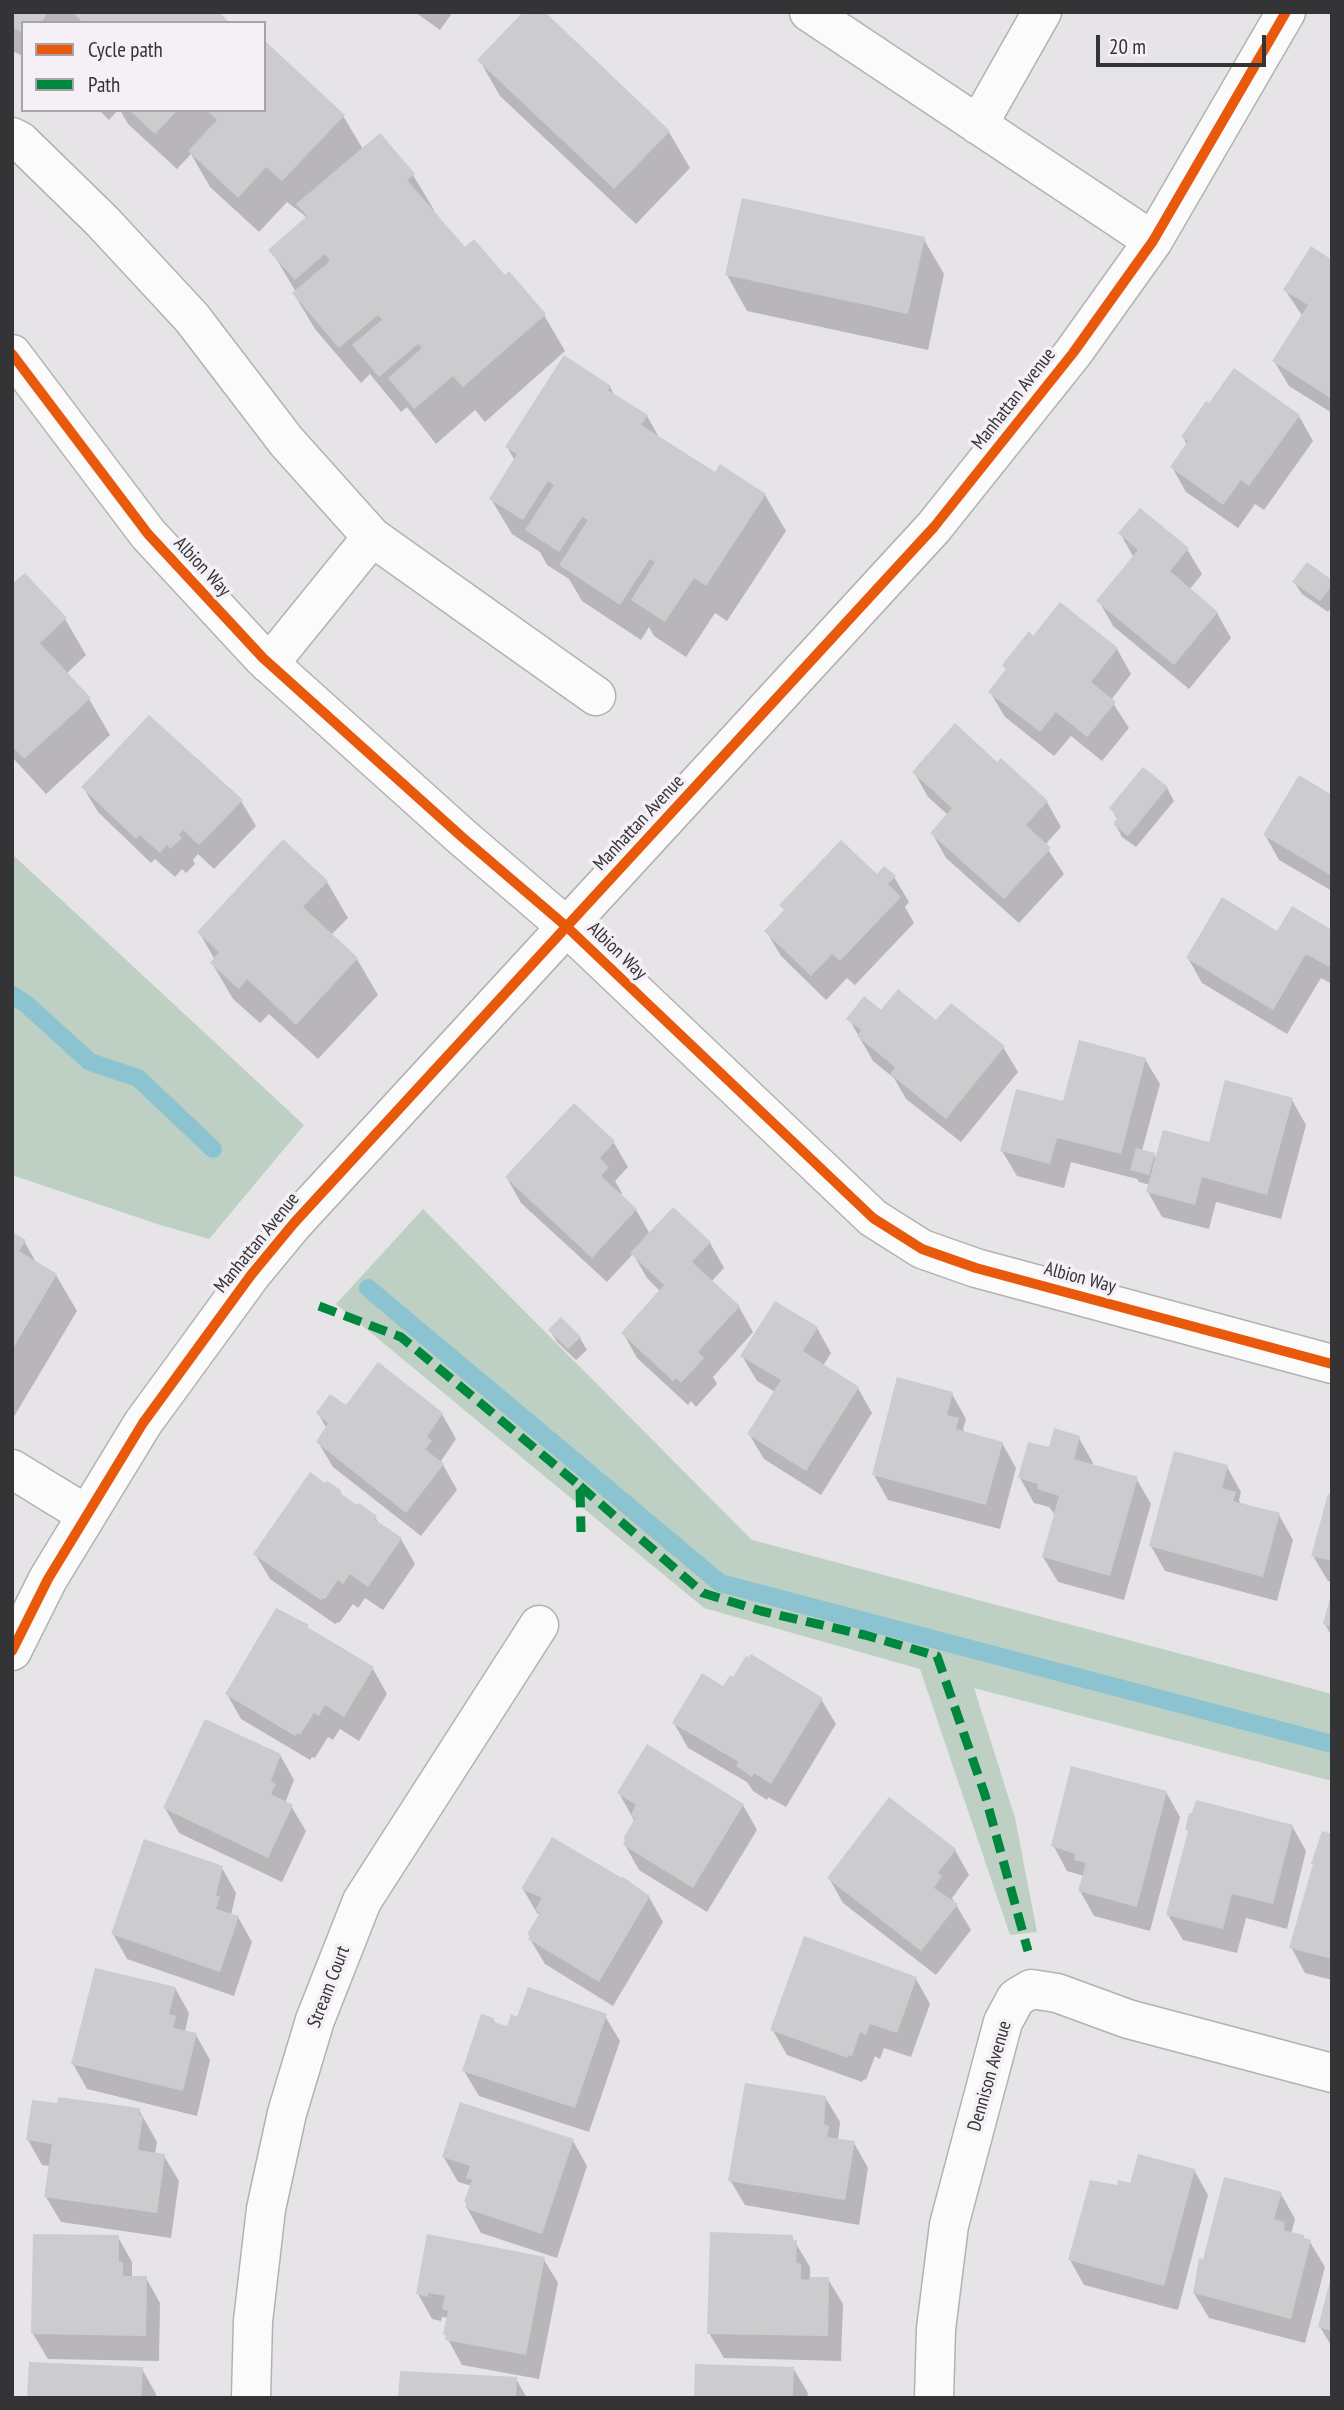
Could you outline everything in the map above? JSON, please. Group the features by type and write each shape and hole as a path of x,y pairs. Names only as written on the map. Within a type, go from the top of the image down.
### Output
{"street":[{"path":"809,12 1153,242"},
{"path":"978,125 1042,12"},
{"name":"Manhattan Avenue","path":"12,1651 48,1579 143,1423 260,1264 294,1223 934,527 1073,353 1153,242 1286,12"},
{"path":"12,137 20,141 102,221 192,318 286,441 372,537 596,696"},
{"name":"Albion Way","path":"12,354 148,534 270,664 462,837 567,927 873,1219 922,1249 976,1268 1332,1364"},
{"path":"270,664 372,537"},
{"path":"12,1469 87,1515"},
{"name":"Stream Court","path":"251,2398 253,2321 267,2208 287,2113 315,2020 362,1901 539,1625"},
{"name":"Dennison Avenue","path":"934,2398 936,2329 949,2225 1003,2022 1016,1998 1031,1989 1058,1993 1128,2019 1332,2073"}],"green space":[{"path":"12,854 304,1125 209,1239 12,1175"},
{"path":"423,1209 752,1540 1332,1694 1332,1781 974,1688 1015,1818 1037,1932 1010,1935 920,1669 704,1608 336,1304"}],"building":[{"path":"12,12 47,12 43,21 21,21 21,32 12,27"},
{"path":"77,12 219,12 228,21 81,21 75,15"},
{"path":"523,12 545,12 670,131 614,189 477,60"},
{"path":"266,42 345,115 282,181 266,167 238,198 188,151 217,120 209,112 266,112"},
{"path":"131,112 176,112 155,134"},
{"path":"380,133 415,174 407,180 465,247 474,239 505,275 509,271 546,314 463,387 453,376 414,409 388,378 422,348 418,344 379,377 352,345 382,320 378,315 339,348 292,293 330,261 325,254 295,280 268,250 307,216 296,204"},
{"path":"742,198 925,237 908,314 725,275"},
{"path":"1311,246 1332,260 1332,399 1272,361 1308,305 1283,290"},
{"path":"564,355 611,386 608,390 648,415 641,425 715,472 720,464 766,494 706,586 694,578 665,622 631,600 655,562 650,559 620,605 559,565 588,520 582,517 559,552 525,530 554,485 548,481 523,520 489,499 517,454 505,447"},
{"path":"1234,368 1300,415 1249,486 1241,480 1223,505 1170,467 1188,441 1181,437 1206,401 1209,403"},
{"path":"1140,508 1189,548 1170,571 1218,612 1174,665 1096,601 1138,550 1118,533"},
{"path":"1307,562 1332,580 1332,585 1320,601 1292,582"},
{"path":"25,573 67,618 40,643 91,698 24,759 12,746 12,584"},
{"path":"1060,602 1118,648 1091,682 1116,702 1087,737 1056,712 1040,732 988,692 1006,669 1002,665 1029,631 1033,636"},
{"path":"149,715 243,800 199,845 183,830 179,835 182,838 170,849 167,845 160,853 140,835 136,839 81,787"},
{"path":"955,723 997,762 1001,758 1048,801 1026,825 1051,848 1004,899 930,833 952,808 912,772"},
{"path":"1143,767 1168,787 1128,836 1113,824 1118,817 1109,808"},
{"path":"1299,775 1332,795 1332,876 1263,835"},
{"path":"283,839 328,881 303,907 358,958 296,1025 247,979 239,989 210,963 219,952 197,932"},
{"path":"841,840 877,874 884,866 896,876 888,884 901,897 840,961 832,954 811,976 764,931 784,910 779,905"},
{"path":"1222,897 1277,931 1292,906 1332,930 1332,963 1329,967 1306,954 1273,1010 1186,958"},
{"path":"898,989 936,1020 951,1003 1005,1046 946,1119 890,1074 895,1067 857,1036 861,1030 846,1019 864,996 881,1010"},
{"path":"1079,1040 1146,1058 1121,1154 1057,1138 1050,1164 1000,1151 1016,1089 1063,1101"},
{"path":"1225,1080 1293,1098 1267,1195 1202,1177 1195,1205 1146,1192 1163,1130 1209,1142"},
{"path":"574,1103 615,1141 600,1158 609,1167 601,1176 637,1209 592,1258 505,1177"},
{"path":"1136,1148 1155,1153 1149,1175 1130,1170"},
{"path":"673,1207 711,1242 692,1262 740,1306 698,1352 704,1358 681,1383 676,1378 673,1381 621,1333 664,1285 630,1253"},
{"path":"12,1232 26,1240 19,1251 57,1274 12,1350"},
{"path":"775,1301 818,1327 803,1351 859,1387 806,1471 747,1434 781,1380 740,1356"},
{"path":"561,1317 581,1337 568,1349 548,1330"},
{"path":"378,1362 443,1413 427,1437 432,1441 425,1449 444,1464 406,1513 316,1442 328,1423 316,1413 330,1394 346,1405"},
{"path":"897,1377 953,1392 947,1415 959,1418 956,1429 1003,1442 986,1505 872,1475"},
{"path":"1054,1428 1080,1436 1074,1459 1138,1477 1110,1576 1042,1557 1059,1496 1037,1489 1038,1484 1018,1478 1028,1442 1049,1447"},
{"path":"1174,1451 1228,1465 1222,1488 1236,1492 1233,1501 1280,1513 1263,1577 1149,1546"},
{"path":"310,1472 341,1490 340,1493 377,1516 374,1519 402,1538 368,1587 350,1574 343,1584 338,1580 325,1599 321,1600 253,1554"},
{"path":"1328,1494 1332,1495 1332,1561 1311,1556"},
{"path":"1332,1594 1332,1627 1323,1624"},
{"path":"276,1608 309,1625 307,1627 374,1667 344,1717 325,1705 319,1716 314,1713 300,1735 298,1733 295,1736 225,1694"},
{"path":"751,1654 823,1698 771,1784 754,1773 752,1777 736,1766 739,1762 672,1723 702,1673 723,1686 730,1675 733,1677 746,1656"},
{"path":"205,1719 281,1754 271,1781 276,1784 271,1794 293,1805 268,1858 163,1808"},
{"path":"647,1744 744,1804 693,1888 623,1845 623,1839 635,1818 630,1816 636,1805 617,1793"},
{"path":"1071,1766 1167,1791 1137,1907 1078,1891 1086,1863 1074,1860 1075,1854 1051,1846"},
{"path":"889,1797 956,1849 938,1873 942,1876 934,1888 958,1904 921,1951 827,1878"},
{"path":"1196,1800 1293,1825 1273,1904 1232,1894 1223,1929 1166,1915 1188,1831 1185,1830 1189,1813 1192,1813"},
{"path":"1322,1831 1332,1834 1332,1959 1289,1948"},
{"path":"552,1837 623,1877 650,1896 599,1982 528,1939 530,1936 527,1934 540,1913 535,1910 542,1898 521,1889"},
{"path":"144,1839 223,1866 216,1895 220,1897 216,1909 239,1916 220,1972 111,1934"},
{"path":"804,1936 917,1977 897,2033 870,2024 866,2035 860,2032 852,2056 849,2055 848,2058 770,2030"},
{"path":"95,1968 176,1987 169,2014 176,2016 173,2028 197,2033 183,2091 71,2064"},
{"path":"528,1987 607,2014 575,2108 462,2071 481,2014 494,2018 493,2022 507,2026 511,2014 517,2017"},
{"path":"745,2083 826,2096 824,2124 829,2126 827,2137 855,2141 845,2200 728,2181"},
{"path":"58,2097 140,2108 139,2115 143,2115 138,2150 165,2154 157,2213 44,2197 52,2144 26,2140 32,2100 57,2103"},
{"path":"460,2102 574,2139 542,2234 465,2208 467,2202 464,2202 472,2180 466,2178 470,2166 442,2157"},
{"path":"1138,2154 1195,2169 1164,2286 1068,2260 1090,2180 1117,2185 1118,2180 1130,2183"},
{"path":"1224,2177 1282,2192 1274,2219 1285,2222 1284,2230 1304,2235 1304,2238 1311,2240 1291,2319 1193,2293 1199,2258 1203,2259"},
{"path":"710,2232 793,2235 793,2240 797,2240 796,2263 801,2264 801,2279 829,2277 828,2336 707,2334"},
{"path":"33,2234 119,2235 119,2262 123,2262 123,2276 147,2276 146,2336 31,2334"},
{"path":"427,2234 545,2257 526,2355 445,2340 446,2335 443,2334 448,2311 442,2309 445,2296 428,2293 428,2297 416,2294"},
{"path":"1332,2277 1332,2331 1318,2327"},
{"path":"29,2362 143,2367 141,2398 27,2398"},
{"path":"695,2364 794,2367 793,2398 694,2398"},
{"path":"400,2371 517,2377 516,2398 398,2398"}],"waterway":[{"path":"12,995 25,1003 90,1062 138,1078 213,1149"},
{"path":"368,1288 720,1583 1332,1744"}],"marked path":[{"path":"319,1306 401,1337 580,1486 581,1532"},
{"path":"580,1486 703,1593 761,1611 865,1635 937,1656 985,1795 1028,1951"}],"cycle path":[{"path":"12,1651 48,1579 143,1423 251,1275 294,1223 934,527 1073,353 1153,241 1286,12"},
{"path":"12,354 148,534 263,658 462,837 567,927 873,1218 922,1249 976,1268 1332,1364"}]}
